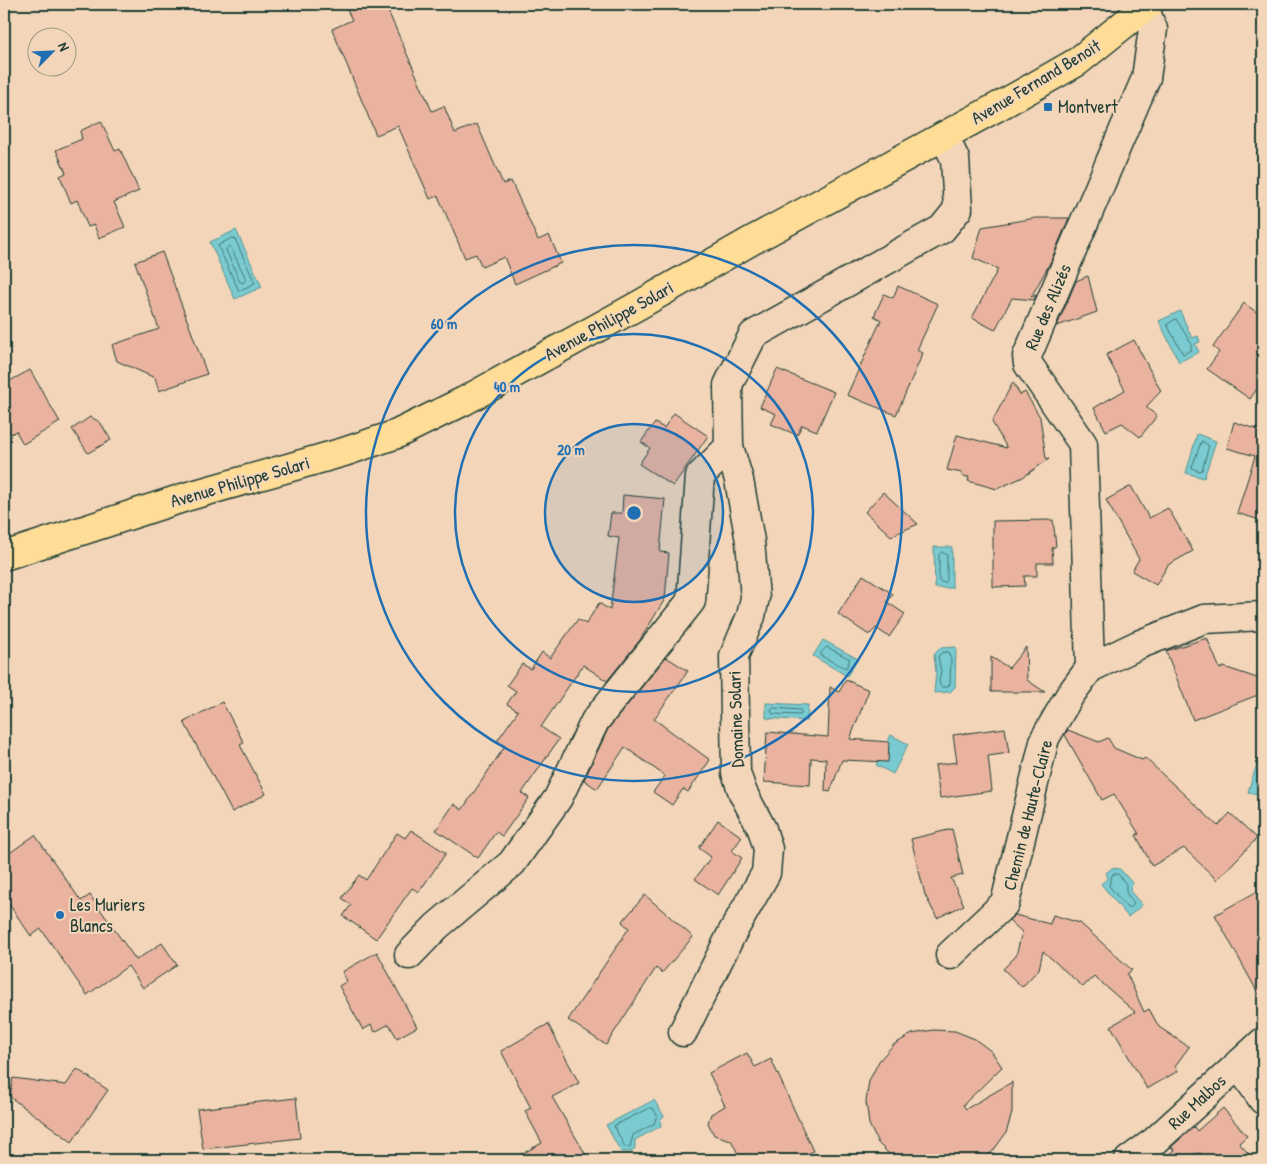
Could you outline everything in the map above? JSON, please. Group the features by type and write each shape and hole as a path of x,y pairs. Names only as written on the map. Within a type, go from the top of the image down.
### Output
{"main road":[{"name":"Avenue Fernand Benoit","path":"944,136 1077,62 1146,6"},
{"name":"Avenue Philippe Solari","path":"4,556 189,496 344,452 397,434 464,401 944,136"}],"street":[{"name":"Rue des Alizés","path":"1090,668 1083,444 1028,364 1027,356 1146,78 1153,29 1146,6"},
{"name":"Domaine Solari","path":"683,1032 732,933 766,873 768,849 762,829 743,793 736,773 734,656 751,616 755,598 750,541 739,480 729,447 728,385 753,335 942,230 958,209 955,159 944,136"},
{"path":"409,955 437,926 512,863 558,798 595,721 691,602 700,476 729,447"},
{"name":"Chemin de Haute-Claire","path":"950,955 1005,903 1045,738 1070,695 1090,668 1138,645 1204,618 1263,616"},
{"name":"Rue Malbos","path":"1129,1160 1154,1141 1263,1042"},
{"path":"1238,1064 1263,1100"}],"water":[{"path":"236,230 262,287 235,299 210,242"},
{"path":"1180,311 1192,338 1198,336 1200,342 1195,344 1199,352 1179,362 1159,321"},
{"path":"1197,434 1216,441 1204,478 1186,473"},
{"path":"934,547 952,547 952,588 935,588"},
{"path":"823,640 858,659 847,676 813,656"},
{"path":"956,647 955,687 950,692 934,693 936,672 934,655 940,648"},
{"path":"766,703 808,705 807,721 766,718"},
{"path":"891,735 908,744 893,774 876,765"},
{"path":"1263,745 1263,796 1248,792"},
{"path":"1112,868 1120,869 1132,883 1130,891 1142,905 1128,917 1101,884 1108,878 1106,873"},
{"path":"654,1100 664,1116 660,1120 661,1126 635,1140 635,1148 632,1152 621,1152 606,1125"}],"building":[{"path":"344,4 385,4 432,111 444,106 455,133 477,124 503,184 511,181 538,240 549,235 561,263 515,284 504,257 482,267 476,254 465,258 438,196 430,199 398,126 376,135 332,29 352,20"},
{"path":"101,121 115,151 120,149 139,191 114,202 125,227 99,238 94,225 88,227 77,200 71,203 60,176 66,173 56,150 82,139 80,131"},
{"path":"1036,218 1069,218 1050,263 1031,297 1036,295 1034,300 1012,298 995,330 972,318 998,269 973,258 982,227"},
{"path":"162,252 207,374 159,391 155,378 117,361 112,345 159,329 135,262"},
{"path":"1088,276 1097,312 1057,326 1076,281"},
{"path":"898,286 938,304 917,350 923,353 896,415 847,395 881,320 874,316 884,294 893,298"},
{"path":"1244,303 1263,317 1263,380 1250,399 1207,369 1219,352 1213,347"},
{"path":"1134,340 1161,391 1146,407 1157,416 1140,437 1122,423 1106,431 1094,408 1125,390 1106,355"},
{"path":"777,369 834,392 817,431 802,425 797,435 771,424 776,414 760,407"},
{"path":"30,370 60,422 23,444 16,431 11,434 4,422 4,384"},
{"path":"1013,382 1020,395 1025,392 1040,417 1046,458 1049,459 1023,477 997,489 968,481 969,477 962,476 962,473 947,470 957,435 1007,448 992,422"},
{"path":"674,413 708,436 673,486 639,464 650,448 641,442 655,423 664,428"},
{"path":"90,417 100,422 111,440 88,453 72,429"},
{"path":"1234,422 1263,431 1263,521 1237,513 1255,456 1227,448"},
{"path":"1131,486 1149,518 1168,508 1193,551 1168,565 1156,585 1132,571 1139,559 1106,500"},
{"path":"883,492 918,524 891,536 865,512"},
{"path":"623,495 665,499 660,552 669,553 665,599 640,640 607,681 583,665 541,727 559,739 522,793 529,798 502,836 496,832 478,858 436,830 454,804 462,810 505,746 497,741 518,711 507,704 516,691 507,685 522,664 531,669 542,652 550,658 578,619 586,624 599,603 610,610 619,538 608,536 611,513 622,513"},
{"path":"1053,520 1056,546 1052,548 1053,563 1037,563 1037,576 1024,576 1025,586 993,587 993,521"},
{"path":"863,575 893,594 887,602 905,614 889,637 876,628 869,635 838,614"},
{"path":"1207,638 1220,669 1224,667 1263,680 1263,693 1193,720 1166,651"},
{"path":"1026,647 1027,680 1045,692 991,692 991,657 1009,668"},
{"path":"666,657 688,671 654,719 710,760 688,792 683,789 672,805 653,792 665,776 625,747 597,789 584,780 608,729"},
{"path":"846,680 869,690 850,739 889,742 888,762 842,760 830,792 825,791 826,759 811,758 810,785 764,782 767,732 828,737 830,687 839,692"},
{"path":"222,702 244,743 240,745 266,794 232,812 184,722"},
{"path":"1005,728 1009,753 988,756 992,791 940,798 935,765 957,762 953,735"},
{"path":"1068,730 1099,742 1108,738 1114,748 1142,760 1145,758 1218,826 1230,813 1257,838 1217,880 1184,848 1152,866 1136,835 1139,834 1114,794 1102,800 1065,735"},
{"path":"718,820 742,837 732,851 742,858 718,895 695,879 711,857 699,848"},
{"path":"952,829 963,875 951,878 964,905 937,918 925,895 911,839"},
{"path":"411,830 446,853 419,892 412,888 376,939 343,916 351,905 342,898 359,875 366,880 397,833 405,838"},
{"name":"Les Muriers Blancs","path":"35,835 81,901 90,895 136,960 162,943 177,965 143,988 128,966 87,995 41,929 31,936 4,897 4,857"},
{"path":"1263,888 1263,1002 1215,915"},
{"path":"645,895 693,937 662,973 656,968 606,1045 568,1020 629,928 622,922"},
{"path":"1015,915 1050,924 1053,915 1080,923 1132,970 1127,974 1144,1012 1149,1009 1159,1027 1189,1047 1175,1066 1178,1071 1147,1089 1111,1026 1135,1012 1094,976 1083,987 1043,951 1039,969 1022,987 1003,969 1016,956 1022,932 1009,920"},
{"path":"377,952 417,1027 397,1038 389,1024 375,1032 371,1025 363,1030 339,986 347,981 342,972"},
{"path":"548,1024 579,1083 552,1097 589,1160 511,1160 542,1143 525,1111 531,1108 501,1051"},
{"path":"933,1030 955,1031 975,1039 992,1052 1002,1067 963,1105 966,1109 1012,1082 1012,1113 1006,1133 993,1151 983,1160 895,1160 878,1143 869,1124 866,1102 869,1081 879,1061 893,1045 912,1034"},
{"path":"747,1053 755,1067 771,1059 813,1151 796,1160 741,1160 731,1140 714,1135 708,1123 711,1114 725,1106 709,1073"},
{"path":"77,1069 108,1090 72,1142 10,1097 13,1078 66,1085"},
{"path":"296,1098 300,1138 203,1149 197,1109"},
{"path":"1223,1108 1247,1136 1239,1143 1254,1160 1206,1160 1200,1153 1163,1160 1175,1150 1171,1147 1194,1127 1197,1131"}],"place":[{"name":"Montvert","path":"1048,107"},
{"name":"Les Muriers Blancs","path":"60,915"}]}
